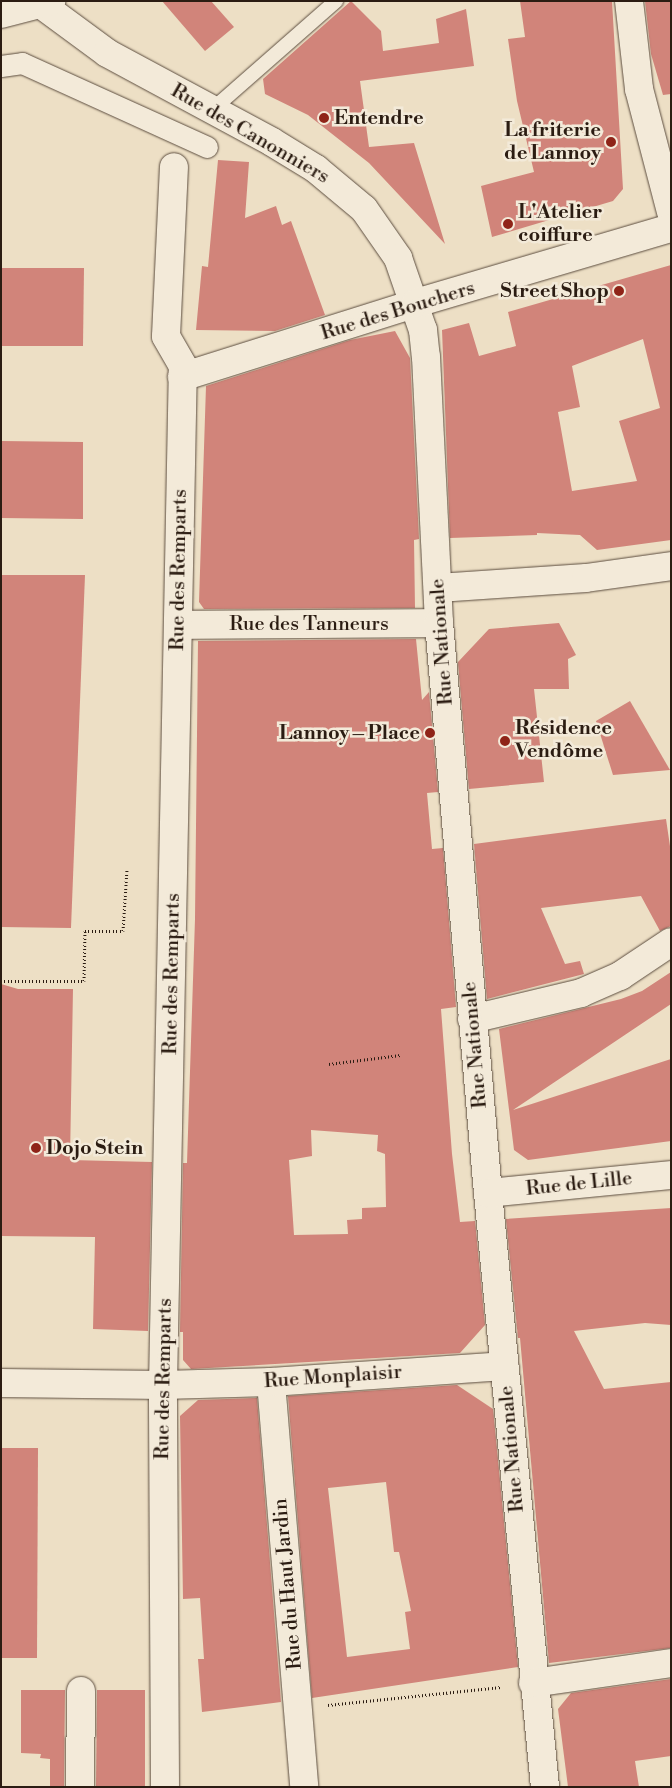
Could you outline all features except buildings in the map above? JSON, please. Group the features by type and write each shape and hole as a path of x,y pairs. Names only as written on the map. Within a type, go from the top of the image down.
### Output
{"street":[{"path":"628,1 639,89 671,212"},
{"name":"Rue des Canonniers","path":"45,3 95,46 214,109 287,151 345,190 380,230 398,258 416,303"},
{"path":"1,14 45,3"},
{"path":"1,66 22,63 207,147"},
{"name":"Rue des Remparts","path":"165,1787 163,1385 183,366 166,336 174,167"},
{"name":"Rue des Bouchers","path":"182,377 416,303 671,228"},
{"name":"Rue Nationale","path":"416,303 426,357 439,623 472,1019 533,1683 546,1787"},
{"path":"438,588 586,578 671,566"},
{"name":"Rue des Tanneurs","path":"178,625 439,623"},
{"path":"472,1019 581,993 620,976 671,942"},
{"name":"Rue de Lille","path":"488,1193 671,1175"},
{"name":"Rue Monplaisir","path":"1,1383 163,1385 271,1382 504,1366"},
{"name":"Rue du Haut Jardin","path":"271,1382 304,1787"},
{"path":"533,1683 671,1663"},
{"path":"80,1691 80,1787"}],"lane":[{"path":"214,109 336,1"}],"path":[{"path":"1,981 84,981 85,931 123,931 127,869"},
{"path":"329,1064 400,1055"},
{"path":"298,1708 533,1683"}],"place":[{"name":"Entendre","path":"324,118"},
{"name":"La friterie de Lannoy","path":"611,142"},
{"name":"L'Atelier coiffure","path":"508,224"},
{"name":"Street Shop","path":"619,291"},
{"name":"Lannoy – Place","path":"430,733"},
{"name":"Résidence Vendôme","path":"505,741"},
{"name":"Dojo Stein","path":"36,1148"}]}
